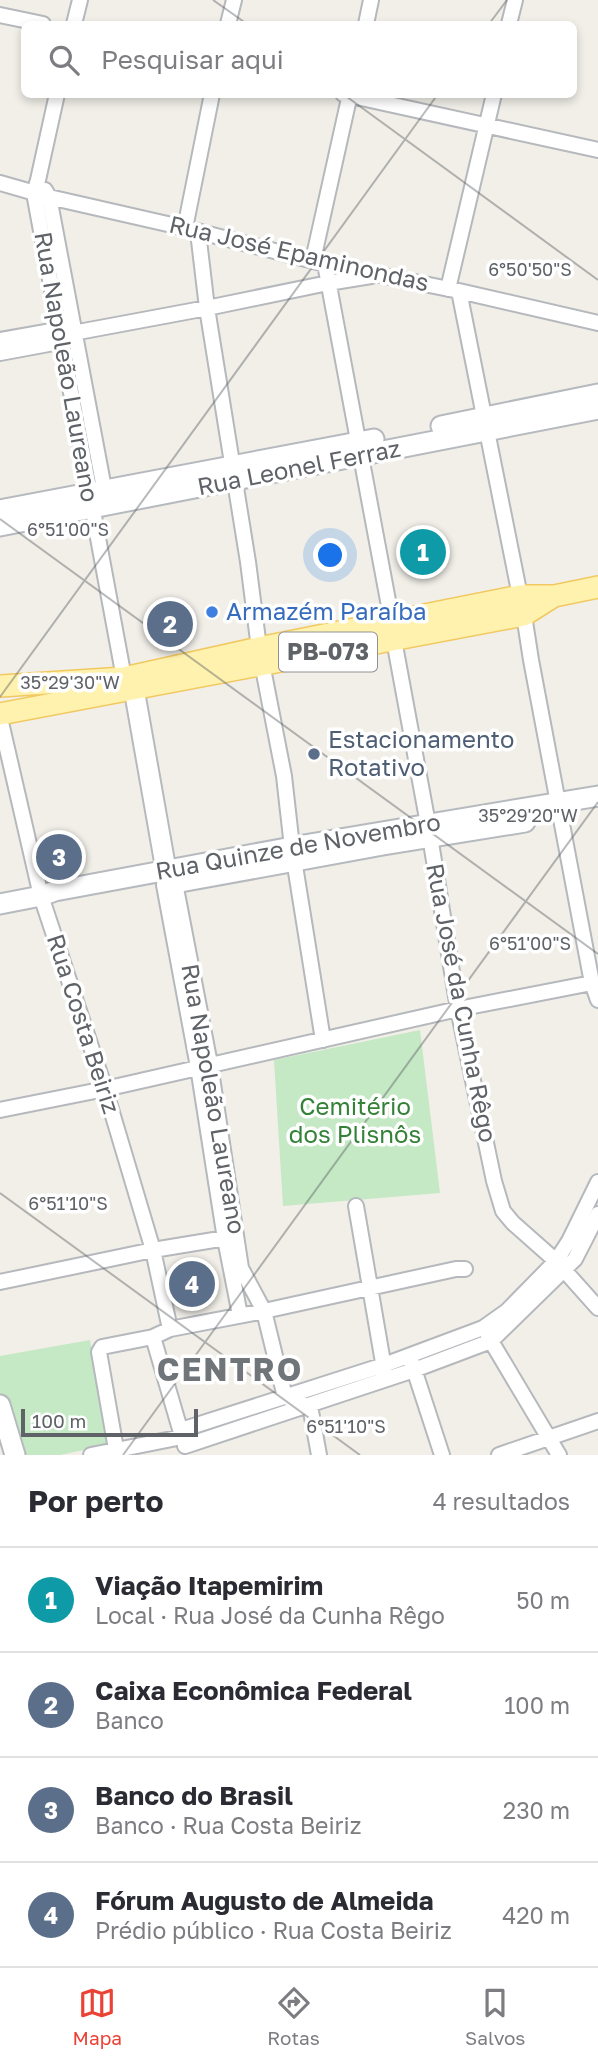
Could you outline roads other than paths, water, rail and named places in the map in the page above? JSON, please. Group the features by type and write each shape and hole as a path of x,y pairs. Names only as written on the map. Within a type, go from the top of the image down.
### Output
{"main road":[{"name":"PB-073","path":"0,716 129,683 522,606 598,587"},
{"name":"PB-073","path":"0,686 129,683"},
{"path":"0,686 8,692 11,700 9,708 0,716"}],"street":[{"path":"75,21 79,0"},
{"path":"229,21 234,0"},
{"path":"367,21 371,0"},
{"path":"510,21 515,0"},
{"path":"0,15 29,21"},
{"name":"Rua Napoleão Laureano","path":"56,98 36,186 68,334 129,683 204,1065 240,1315"},
{"path":"211,98 191,230 207,308 234,472 260,656 284,776 323,1040"},
{"name":"Rua José da Cunha Rêgo","path":"347,98 319,262 328,283 393,631 458,1009 494,1181 503,1211 560,1266 598,1308"},
{"path":"362,98 598,150"},
{"path":"493,98 453,290 474,364 522,606 558,810 592,983 598,1000"},
{"path":"0,183 18,188"},
{"path":"0,191 36,186"},
{"name":"Rua Napoleão Laureano","path":"36,186 49,197 68,334"},
{"name":"Rua José Epaminondas","path":"49,197 319,262 598,323"},
{"path":"0,353 68,334 328,283 382,275"},
{"path":"0,340 68,334"},
{"name":"Rua Leonel Ferraz","path":"0,526 98,500 484,424 598,394"},
{"name":"Rua Leonel Ferraz","path":"484,424 598,409"},
{"name":"Rua Leonel Ferraz","path":"0,510 98,500"},
{"name":"Rua Costa Beiriz","path":"0,716 41,896 105,1089 153,1250 170,1329"},
{"name":"Rua Quinze de Novembro","path":"558,810 598,796"},
{"name":"Rua Quinze de Novembro","path":"0,904 55,891 168,879 294,854 558,810 598,809"},
{"path":"0,1110 105,1089 458,1009 592,983"},
{"path":"560,1266 569,1241 598,1182"},
{"path":"356,1206 385,1372"},
{"path":"184,1442 285,1397 385,1372 414,1370 487,1335 507,1311 560,1266 575,1259 598,1214"},
{"path":"0,1282 153,1250 231,1238"},
{"name":"Rua Napoleão Laureano","path":"231,1238 241,1268 264,1311 285,1397"},
{"path":"116,1450 99,1352 102,1347 153,1337 170,1329 465,1269"},
{"path":"91,1455 184,1442 310,1406 385,1372 410,1355 487,1335"},
{"path":"487,1335 559,1455"},
{"path":"153,1337 184,1442"},
{"path":"410,1355 442,1455"},
{"path":"285,1397 310,1406"},
{"path":"0,1405 15,1455"},
{"path":"310,1406 319,1455"},
{"path":"499,1455 598,1421"}],"place":[{"name":"Viação Itapemirim","path":"423,552"},
{"name":"Armazém Paraíba","path":"212,612"},
{"name":"Caixa Econômica Federal","path":"170,624"},
{"name":"Estacionamento Rotativo","path":"314,754"},
{"name":"Banco do Brasil","path":"59,857"},
{"name":"Fórum Augusto de Almeida","path":"192,1284"}],"district":[{"name":"CENTRO","path":"230,1370"}],"park label":[{"name":"Cemitério dos Plisnôs","path":"355,1121"}]}
